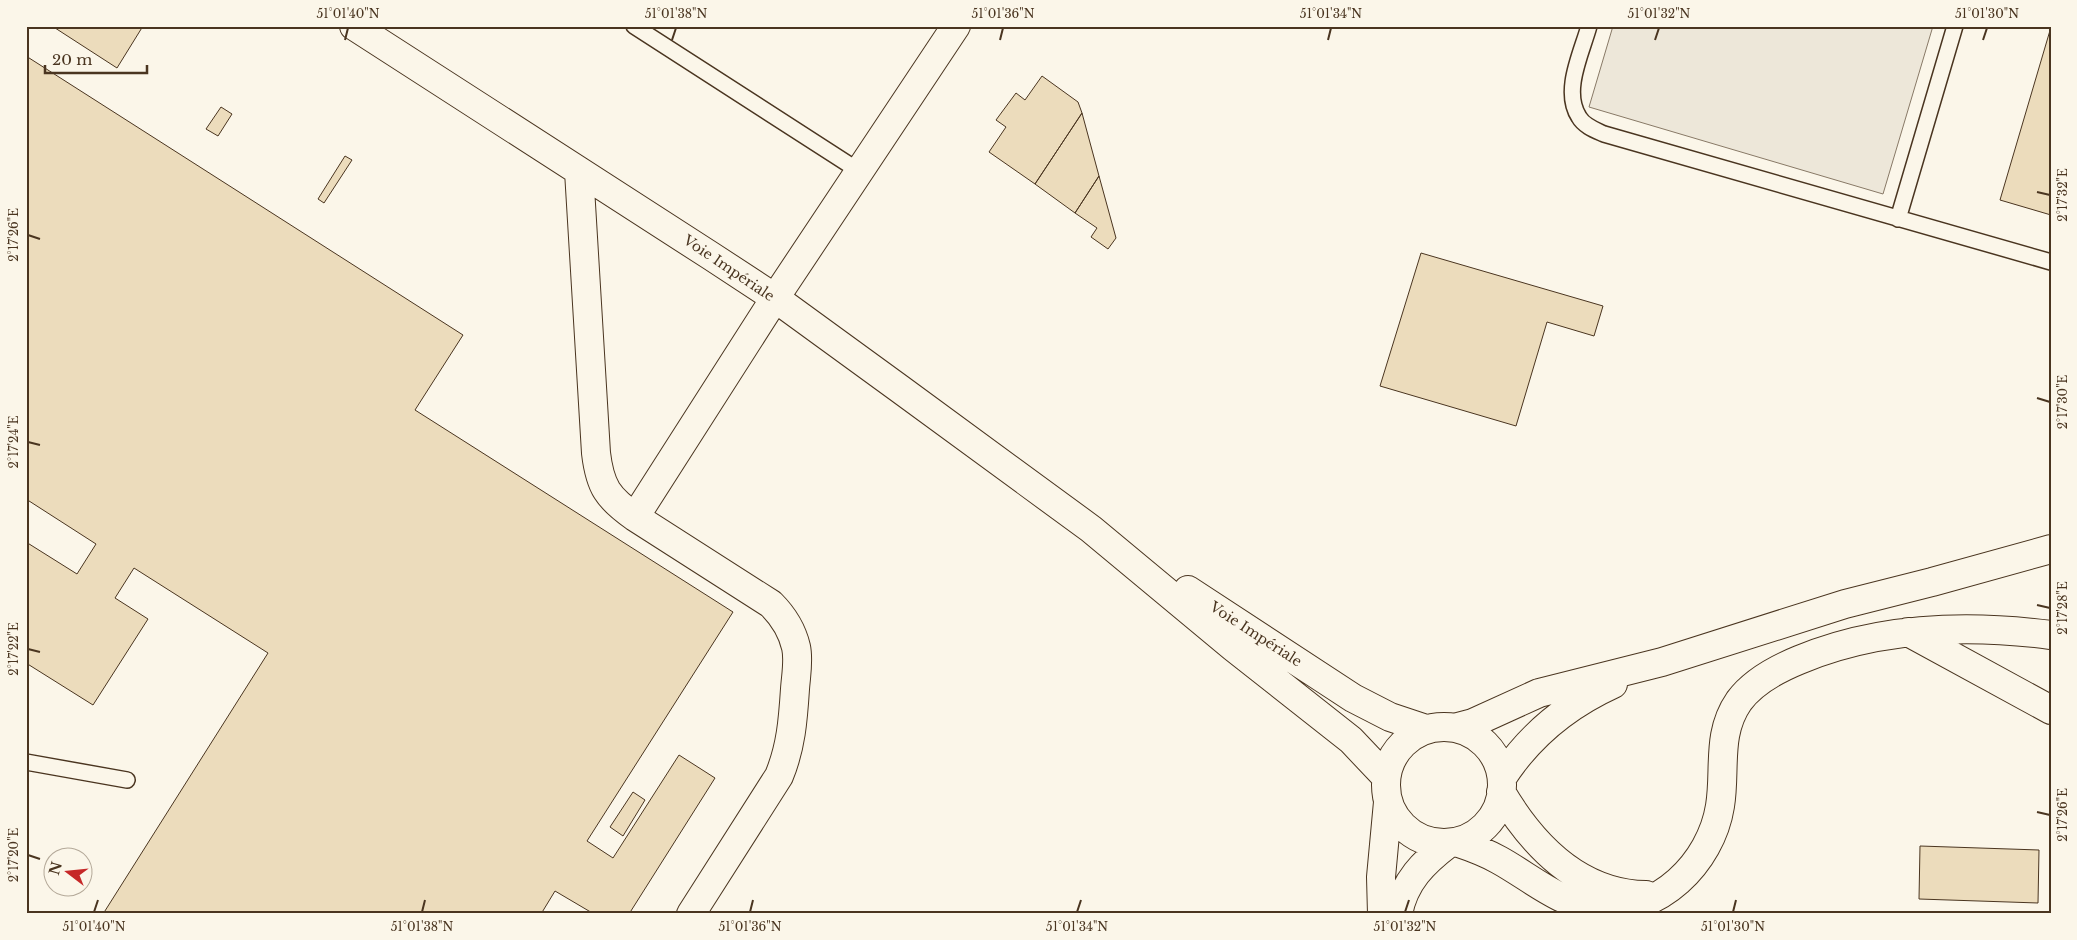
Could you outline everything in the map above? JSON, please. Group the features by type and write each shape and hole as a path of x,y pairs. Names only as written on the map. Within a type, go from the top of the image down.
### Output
{"street":[{"name":"Voie Impériale","path":"354,26 775,298 1091,529 1353,698 1390,717 1426,729"},
{"path":"635,517 775,298 956,26"},
{"path":"579,171 598,472 602,484 609,496 635,517 771,604 787,622 796,648 797,662 791,742 786,759 779,776 691,914"},
{"name":"Voie Impériale","path":"1091,529 1233,647 1351,740 1387,790"},
{"path":"1454,728 1473,723 1538,693 1662,662 1845,604 2051,549"},
{"path":"1387,790 1397,820 1412,833 1430,841 1452,842 1498,859 1561,897 1589,908 1621,909 1662,894 1674,886 1693,865 1708,843 1714,831 1722,794 1722,752 1726,729 1735,708 1744,696 1774,672 1844,644 1908,632 1980,629 2051,635"},
{"path":"1908,632 2051,710"},
{"path":"1398,914 1406,888 1416,871 1452,842 1474,834 1489,822 1496,811 1501,785 1522,751 1564,712 1605,688 1662,662"},
{"path":"1382,914 1387,790 1391,760 1401,745 1410,737 1426,729 1443,726 1472,734 1486,745 1497,761 1501,785 1515,813 1536,840 1557,860 1580,877 1613,892 1638,895 1662,894"}],"lane":[{"path":"634,26 859,171"},
{"path":"1589,26 1574,76 1572,91 1574,107 1579,118 1590,128 1604,134 2051,262"},
{"path":"1898,219 1955,26"},
{"path":"26,762 127,780"}],"shaded area":[{"path":"1613,26 1933,26 1883,194 1589,107"}],"building":[{"path":"52,26 143,26 117,68"},
{"path":"2051,27 2051,215 2000,200"},
{"path":"26,56 463,335 415,410 733,612 587,841 613,858 679,755 715,778 629,914 594,914 555,891 541,914 103,914 268,653 134,568 115,598 148,619 93,705 26,663 26,542 77,574 96,544 26,499"},
{"path":"1042,76 1078,102 1082,113 1035,184 989,152 1006,127 996,120 1016,93 1025,100"},
{"path":"221,107 232,114 218,136 206,129"},
{"path":"1082,113 1099,176 1075,213 1035,184"},
{"path":"345,156 352,160 324,203 318,199"},
{"path":"1099,176 1116,238 1108,249 1091,237 1097,228 1075,213"},
{"path":"1421,253 1603,306 1594,336 1547,322 1516,426 1380,386"},
{"path":"633,792 645,800 623,836 610,827"},
{"path":"1920,846 2039,850 2038,903 1919,899"}]}
